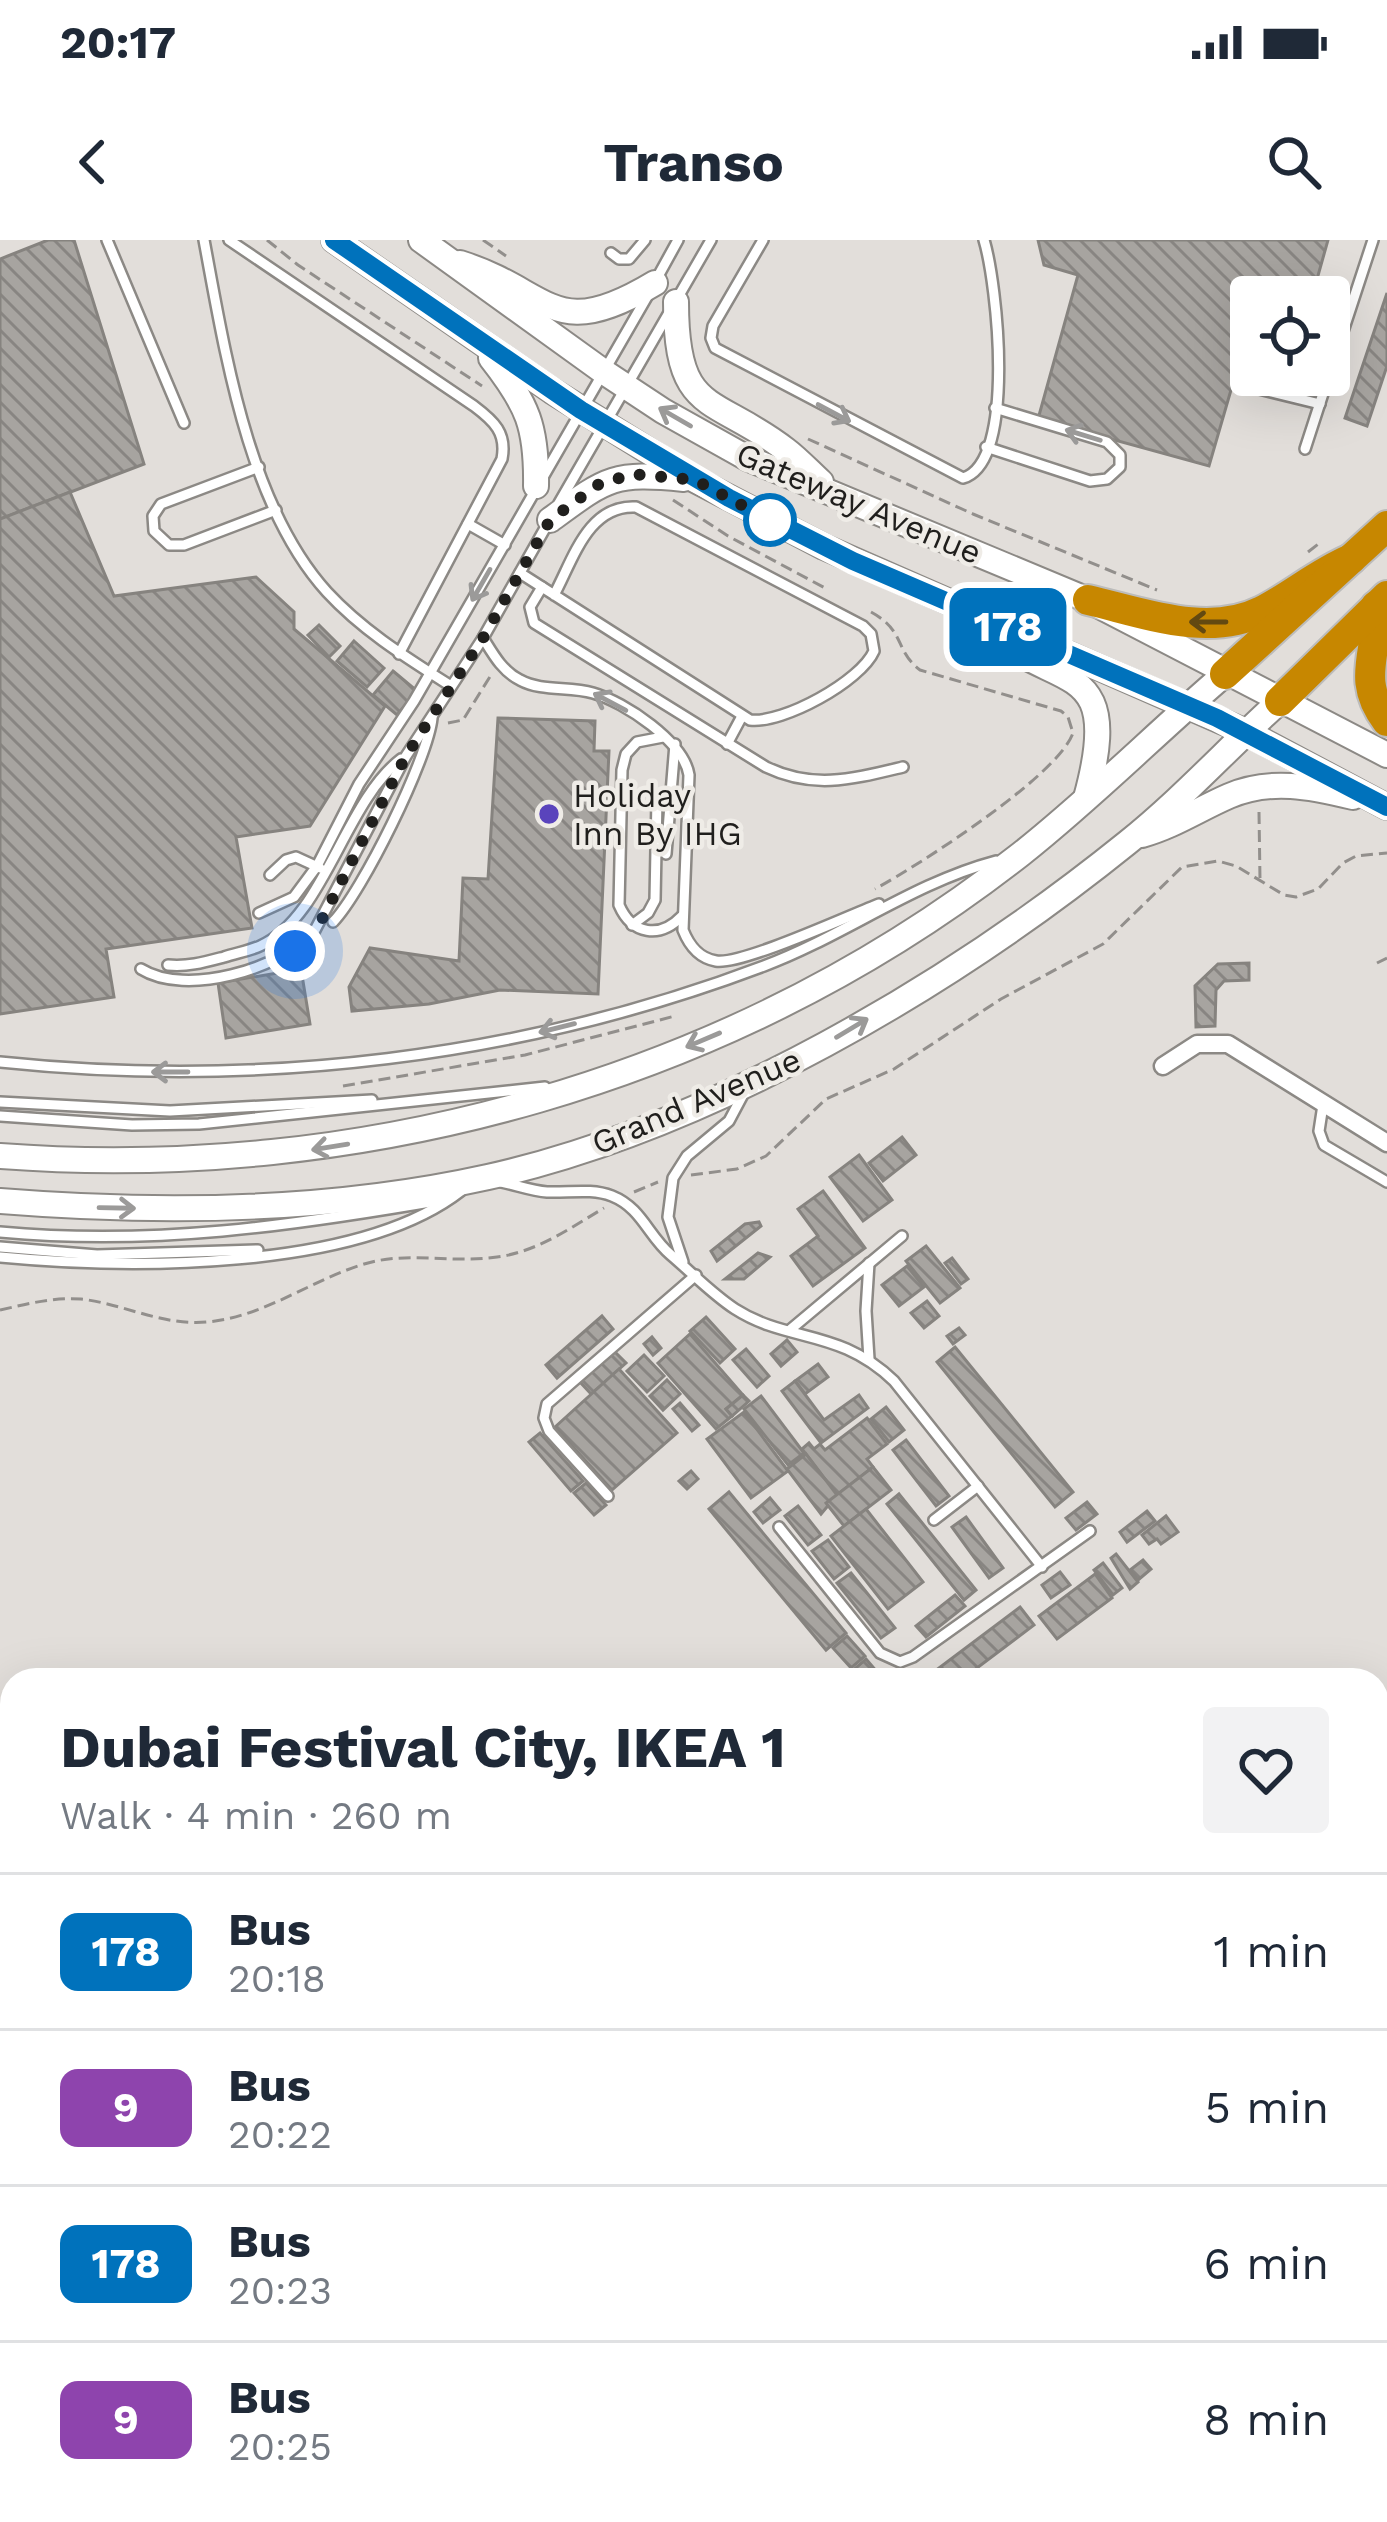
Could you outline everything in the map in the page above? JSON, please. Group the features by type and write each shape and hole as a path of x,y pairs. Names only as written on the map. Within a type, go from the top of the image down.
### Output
{"highway":[{"path":"1225,674 1387,526"},
{"path":"1088,600 1192,623 1226,622 1267,609 1316,574 1351,560"},
{"path":"1280,701 1384,599"},
{"path":"1384,599 1368,671 1372,697 1387,721"}],"street":[{"name":"Gateway Avenue","path":"334,240 570,403 695,480 824,548 1189,705 1386,806"},
{"name":"Gateway Avenue","path":"421,240 604,372 747,458 1088,600 1387,754"},
{"path":"445,259 490,273 543,304 567,312 604,310 655,283"},
{"path":"676,302 679,356 701,397 713,409 782,447 836,496"},
{"path":"479,342 531,418 536,486"},
{"path":"570,403 581,382 582,357"},
{"path":"550,520 613,478 633,474 695,480"},
{"path":"969,610 995,639 1065,675 1091,700 1100,720 1100,735 1085,800"},
{"name":"Grand Avenue","path":"0,1156 150,1162 303,1151 452,1124 598,1082 736,1026 872,953 1019,855 1225,674"},
{"name":"Grand Avenue","path":"0,1201 76,1207 237,1207 317,1201 481,1178 620,1138 748,1084 823,1045 1020,923 1133,838 1280,701"},
{"path":"1133,838 1179,824 1231,795 1258,787 1319,789 1386,806"},
{"path":"1163,1066 1197,1044 1228,1044 1387,1143"}],"lane":[{"path":"107,240 184,423"},
{"path":"204,240 259,467 298,554 324,589 360,624 451,686"},
{"path":"207,255 227,240 495,423 503,436 502,459 399,654"},
{"path":"611,253 629,259 645,240"},
{"path":"168,964 196,964 260,946 296,916 358,784 430,673 536,486 570,403 604,372 679,240"},
{"path":"141,969 158,978 185,980 260,968 295,951 321,921 406,756 483,638 711,240"},
{"path":"763,240 713,326 711,338 719,352 958,478 977,471 995,408 1000,367 998,310 984,240"},
{"path":"1350,309 1372,240"},
{"path":"1287,396 1319,404"},
{"path":"1305,449 1322,396"},
{"path":"986,447 1090,481 1108,479 1120,467 1120,455 1107,442 995,408"},
{"path":"259,467 161,504 153,516 154,531 163,542 184,545 276,510"},
{"path":"520,573 542,587 554,595 742,716 759,721 777,718 831,690 869,662 875,645 871,634 834,610 635,507 616,508 592,524 554,595"},
{"path":"468,524 505,544"},
{"path":"542,587 530,607 534,622 766,767 801,781 839,782 903,767"},
{"path":"483,638 501,665 526,683 600,695 671,741 685,758 689,775 682,930 694,950 722,962 974,867 1019,855"},
{"path":"333,922 353,896 425,756 433,714"},
{"path":"728,744 742,716"},
{"path":"671,741 652,736 637,742 623,761 620,905 632,925 659,932 682,916"},
{"path":"666,854 671,741"},
{"path":"259,914 294,897 321,869 374,787 406,756"},
{"path":"632,925 655,901 658,798"},
{"path":"270,875 291,858 306,859 321,869"},
{"path":"0,1062 109,1071 254,1070 404,1058 487,1043 610,1015 763,967 923,887"},
{"path":"0,1116 132,1125 200,1124 598,1082"},
{"path":"683,1262 668,1217 673,1178 687,1156 733,1115 748,1084"},
{"path":"0,1102 170,1111 491,1093"},
{"path":"1323,1104 1319,1131 1324,1144 1387,1182"},
{"path":"0,1257 140,1265 306,1248 422,1216 481,1178 540,1191 608,1195 637,1212 668,1252 744,1314 839,1343 869,1359 894,1381 1042,1567"},
{"path":"0,1232 105,1239 204,1235 303,1224 452,1198"},
{"path":"791,1329 902,1236"},
{"path":"0,1247 98,1255 306,1248"},
{"path":"868,1262 869,1359"},
{"path":"608,1496 549,1431 544,1418 547,1404 697,1274"},
{"path":"934,1520 977,1486"},
{"path":"779,1527 880,1653 900,1662 913,1658 1090,1531"}],"path":[{"path":"267,240 494,394"},
{"path":"807,438 1163,593"},
{"path":"666,496 826,589"},
{"path":"1306,554 1321,542"},
{"path":"866,610 891,624 906,656 920,670 1061,711 1073,733 1066,747 1002,805 872,891"},
{"path":"433,714 446,723 463,720 501,665"},
{"path":"1258,787 1260,882"},
{"path":"1318,889 1343,863 1357,856 1387,853"},
{"path":"1377,963 1387,958"}],"building":[{"path":"48,240 74,240 144,464 0,519 0,259"},
{"path":"1038,240 1328,240 1318,276 1230,276 1230,394 1209,466 1038,419 1078,275 1044,265"},
{"path":"1387,293 1387,366 1367,426 1345,418"},
{"path":"70,492 114,596 256,577 294,612 294,629 385,706 310,826 236,837 252,928 106,949 114,997 0,1014 0,519"},
{"path":"319,625 340,646 329,657 308,635"},
{"path":"354,641 384,668 367,687 337,661"},
{"path":"393,671 417,691 397,715 373,695"},
{"name":"Holiday Inn By IHG","path":"498,718 595,721 594,751 609,751 598,994 500,990 429,1004 352,1011 349,987 370,948 459,961 463,878 488,879"},
{"path":"1249,963 1249,980 1224,981 1216,990 1215,1026 1196,1027 1195,986 1218,964"},
{"path":"301,969 310,1024 226,1038 218,983"},
{"path":"902,1137 916,1155 883,1181 869,1163"},
{"path":"859,1155 892,1200 863,1221 830,1177"},
{"path":"823,1191 865,1248 813,1286 791,1256 818,1236 798,1209"},
{"path":"759,1222 761,1226 717,1261 711,1251 745,1224"},
{"path":"926,1246 960,1288 940,1303 906,1261"},
{"path":"758,1253 770,1257 744,1279 725,1279"},
{"path":"952,1258 968,1279 961,1284 945,1263"},
{"path":"907,1266 924,1287 899,1306 882,1285"},
{"path":"927,1301 939,1316 924,1328 911,1313"},
{"path":"602,1316 613,1329 557,1378 546,1365"},
{"path":"706,1317 735,1349 720,1363 690,1331"},
{"path":"959,1328 965,1335 953,1344 947,1336"},
{"path":"690,1334 743,1395 726,1409 732,1416 716,1429 658,1363"},
{"path":"652,1337 661,1348 653,1355 644,1344"},
{"path":"787,1340 797,1352 781,1366 771,1354"},
{"path":"955,1347 1073,1492 1055,1507 937,1362"},
{"path":"746,1349 769,1376 757,1387 733,1360"},
{"path":"614,1351 626,1363 591,1394 580,1382"},
{"path":"644,1355 664,1376 647,1392 627,1371"},
{"path":"818,1364 828,1377 805,1394 795,1381"},
{"path":"619,1369 677,1433 612,1490 555,1427"},
{"path":"667,1380 680,1394 663,1410 650,1396"},
{"path":"795,1381 824,1420 859,1395 868,1408 821,1443 782,1391"},
{"path":"743,1395 749,1401 732,1416 726,1409"},
{"path":"761,1396 804,1453 788,1465 744,1409"},
{"path":"680,1403 699,1425 692,1431 673,1409"},
{"path":"886,1407 904,1430 889,1442 871,1419"},
{"path":"744,1412 788,1471 751,1498 707,1439"},
{"path":"867,1418 887,1444 867,1459 873,1467 837,1495 802,1449 809,1443 825,1450"},
{"path":"540,1433 583,1481 571,1491 529,1442"},
{"path":"906,1440 949,1496 936,1506 893,1450"},
{"path":"806,1454 837,1495 821,1514 787,1469"},
{"path":"873,1467 891,1490 844,1526 826,1503"},
{"path":"691,1471 698,1479 687,1489 679,1481"},
{"path":"586,1483 606,1505 594,1515 574,1493"},
{"path":"729,1492 846,1633 826,1650 709,1509"},
{"path":"899,1494 976,1590 964,1600 887,1504"},
{"path":"770,1498 780,1510 763,1523 754,1512"},
{"path":"1087,1502 1097,1514 1076,1530 1066,1518"},
{"path":"798,1506 821,1535 808,1545 785,1516"},
{"path":"866,1509 923,1582 888,1609 831,1536"},
{"path":"1147,1511 1155,1521 1127,1542 1120,1532"},
{"path":"1166,1516 1178,1532 1161,1544 1157,1539 1149,1544 1142,1535"},
{"path":"966,1517 1003,1568 989,1578 952,1527"},
{"path":"828,1540 849,1567 834,1579 812,1551"},
{"path":"1116,1554 1138,1582 1130,1589 1111,1558"},
{"path":"1143,1560 1151,1569 1138,1580 1130,1570"},
{"path":"1103,1563 1122,1588 1113,1595 1094,1570"},
{"path":"1060,1572 1070,1585 1051,1598 1042,1585"},
{"path":"851,1573 895,1628 881,1638 837,1583"},
{"path":"1095,1574 1112,1598 1057,1639 1039,1616"},
{"path":"955,1595 965,1606 926,1637 916,1626"},
{"path":"1020,1607 1034,1625 977,1668 939,1668"},
{"path":"847,1636 865,1656 851,1668 833,1648"}],"bus line":[{"name":"178","path":"334,240 581,410 729,498 853,561 1217,718 1387,807"}],"place":[{"name":"Holiday Inn By IHG","path":"549,814"}],"route":[{"path":"295,951 321,921 406,756 483,638 550,520 599,484 633,474 695,480 770,520"}]}
